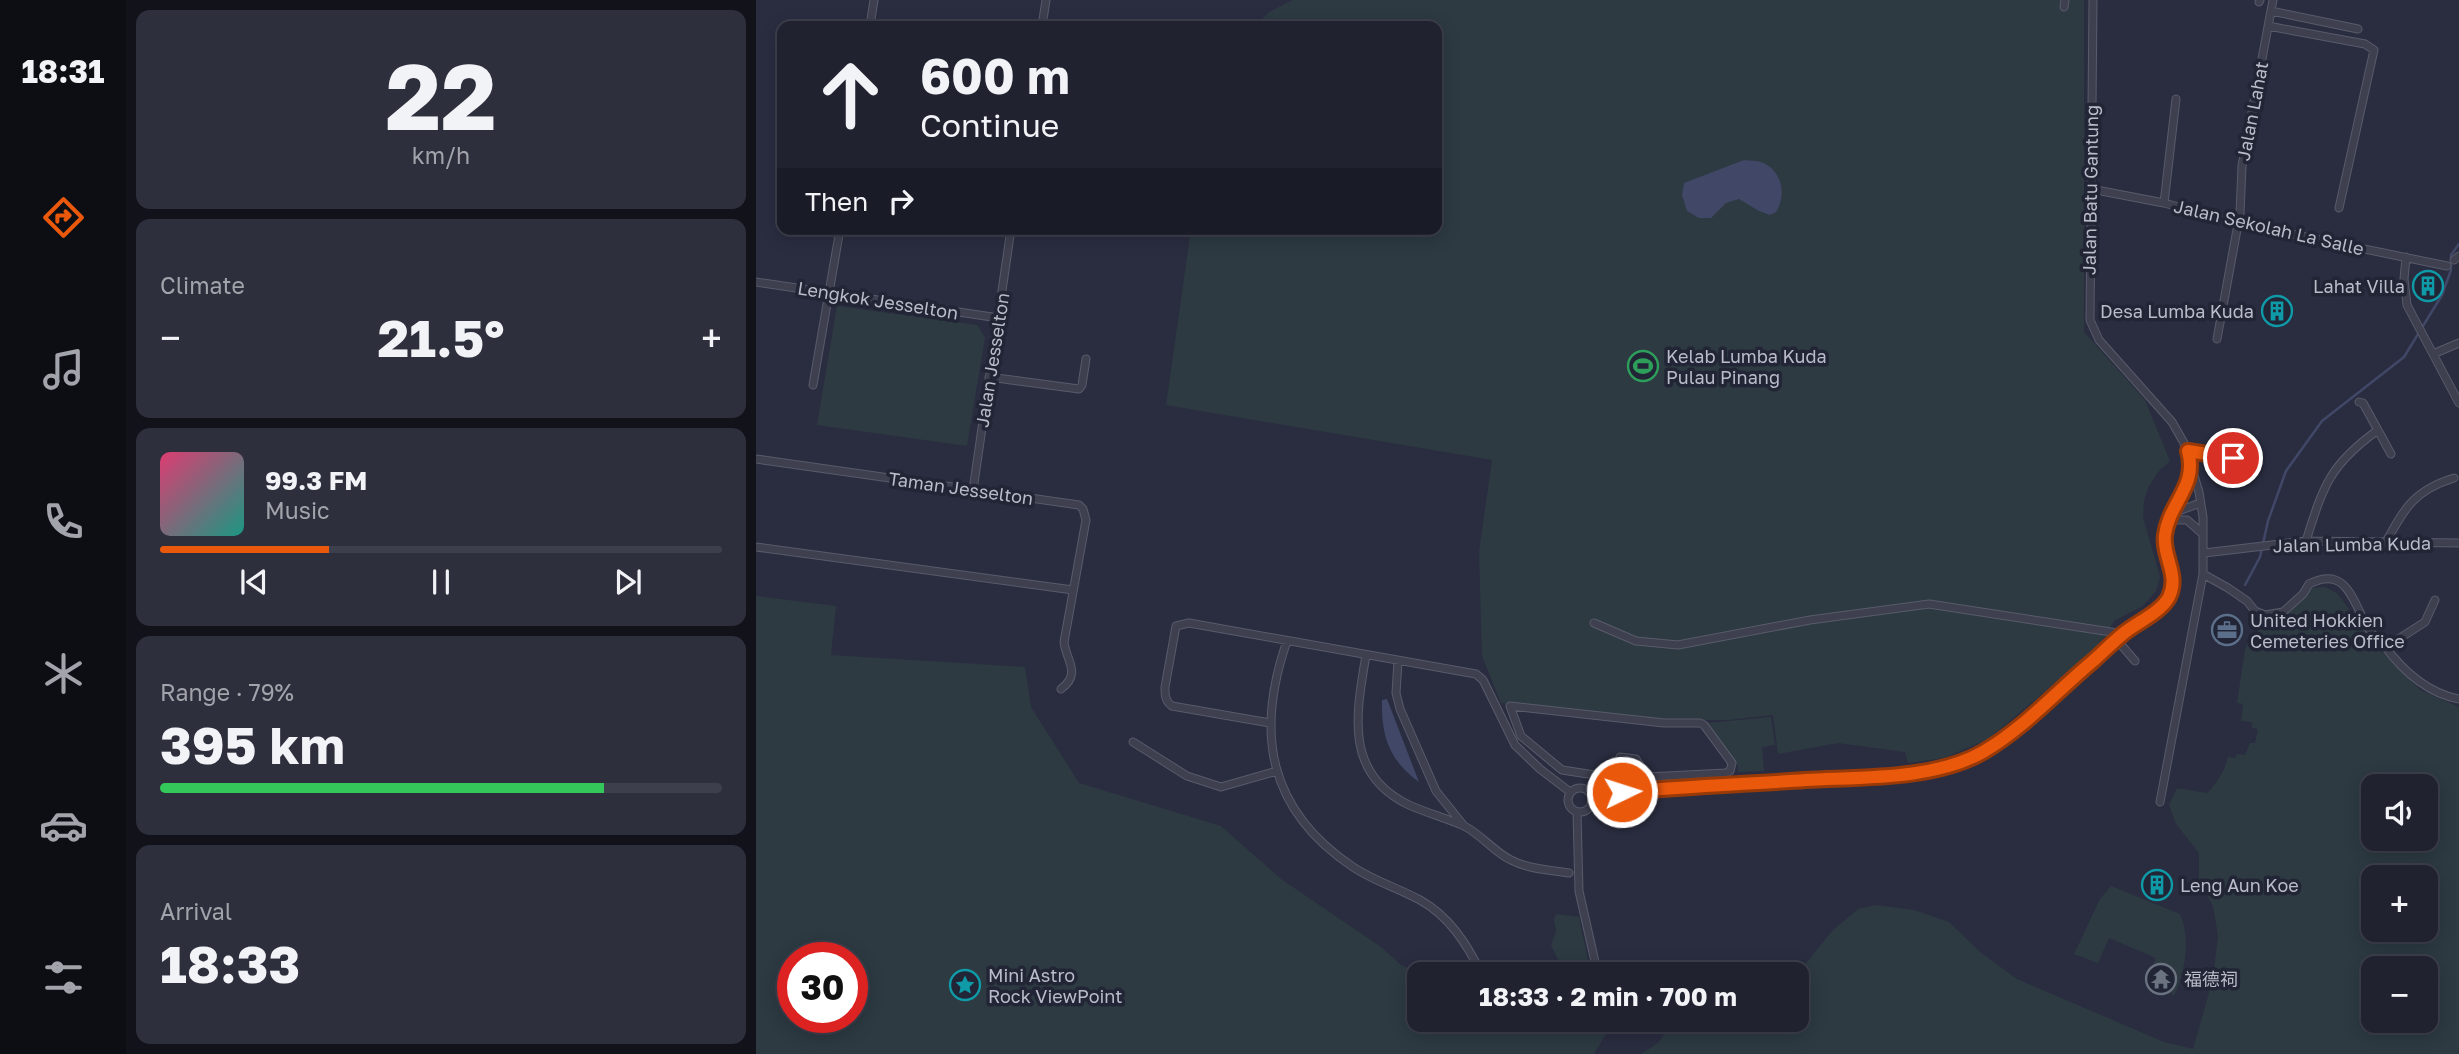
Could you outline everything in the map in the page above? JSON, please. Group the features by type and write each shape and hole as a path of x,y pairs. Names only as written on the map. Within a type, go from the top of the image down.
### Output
{"street":[{"path":"871,21 874,0"},
{"path":"1043,21 1046,0"},
{"name":"Jalan Batu Gantung","path":"2093,0 2091,320 2099,340 2172,422 2188,451 2200,503 2203,535 2203,574 2160,802"},
{"name":"Jalan Lahat","path":"2217,339 2238,223 2242,166 2273,0"},
{"path":"2272,11 2357,29"},
{"path":"2268,26 2365,44 2374,50 2339,208"},
{"path":"2164,203 2176,99"},
{"name":"Jalan Sekolah La Salle","path":"2091,189 2213,214 2238,223 2406,257 2453,261"},
{"path":"813,385 839,235"},
{"name":"Jalan Jesselton","path":"973,490 1010,235"},
{"path":"2406,257 2404,293 2412,317 2459,403"},
{"name":"Lengkok Jesselton","path":"756,282 999,318"},
{"path":"2433,354 2459,343"},
{"path":"989,377 1079,389 1086,359"},
{"path":"2359,402 2363,403 2391,454"},
{"path":"2306,541 2326,482 2347,454 2378,430"},
{"path":"2188,451 2233,458 2243,465 2244,470"},
{"name":"Taman Jesselton","path":"756,459 1068,502 1083,509 1086,520 1065,642 1071,660 1071,676 1067,684 1060,689"},
{"path":"1592,798 1656,789 1888,775 1954,764 1981,753 2001,740 2124,634 2162,606 2169,596 2173,574 2165,542 2170,518 2184,492 2192,465"},
{"path":"2386,542 2406,508 2416,498 2433,484 2454,478"},
{"path":"2170,518 2181,509 2200,503"},
{"path":"2170,518 2187,520 2203,535"},
{"name":"Jalan Lumba Kuda","path":"2204,553 2306,541 2459,543"},
{"path":"756,547 1073,590"},
{"path":"2203,574 2228,588 2255,611 2265,615 2283,611 2303,594 2309,584 2331,577 2338,580 2355,601 2368,627 2396,660 2425,687 2441,695 2459,699"},
{"path":"2383,643 2394,643 2425,622 2435,600"},
{"path":"1594,623 1636,641 1678,645 1810,620 1929,604 2124,634"},
{"path":"1270,723 1169,704 1165,695 1176,626 1185,623 1287,640 1481,677 1515,745 1570,792"},
{"path":"1287,640 1279,666 1270,723 1277,771 1285,793 1315,837 1355,868 1419,899 1442,915 1476,962"},
{"path":"2117,640 2135,661"},
{"path":"1366,655 1357,727 1363,758 1371,772 1381,784 1406,804 1464,826"},
{"path":"1398,661 1396,694 1400,709 1436,791 1464,826 1509,860 1569,873"},
{"path":"1621,779 1562,771 1521,736 1510,706 1664,723 1700,723 1732,767 1726,773 1647,777"},
{"path":"1133,742 1187,776 1221,787 1277,771"},
{"path":"1622,792 1620,757 1636,759 1656,789"},
{"path":"1570,792 1577,788 1585,789 1592,798"},
{"path":"1570,792 1568,804 1577,812 1579,891 1595,962"},
{"path":"1577,812 1588,809 1592,798"}],"shaded area":[{"name":"Kelab Lumba Kuda Pulau Pinang","path":"1293,0 2084,0 2084,332 2145,400 2170,461 2158,472 2144,500 2143,517 2160,577 2156,591 2143,606 2115,620 2097,648 1988,739 1944,758 1908,763 1905,752 1838,743 1778,754 1773,715 1728,720 1661,720 1501,703 1482,656 1479,552 1492,460 1166,405 1190,235 1442,235 1442,21 1260,21 1269,12"},
{"path":"837,306 977,325 985,337 967,446 817,425"},
{"path":"2325,587 2337,593 2377,647 2420,690 2459,707 2459,1054 1641,1054 1658,1043 1666,1032 1809,1032 1807,962 1832,931 1858,909 1876,905 1914,910 1949,922 1980,952 2017,979 2164,1042 2193,1049 2213,979 2218,936 2213,906 2199,880 2199,853 2176,824 2169,805 2177,788 2207,793 2220,776 2228,757 2245,755 2250,743 2255,743 2258,729 2252,728 2252,722 2241,721 2243,704 2237,703 2245,650 2252,632 2256,633 2267,622 2289,612 2311,588"},
{"path":"756,596 836,606 831,655 1025,667 1031,707 1079,783 1221,826 1281,879 1407,968 1407,1032 1607,1032 1594,1054 756,1054"},
{"path":"1771,717 1775,745 1762,747 1764,771 1738,772 1738,766 1707,723"},
{"path":"2111,886 2180,914 2186,944 2181,977 2174,996 2169,991 2146,983 2156,958 2109,938 2098,963 2074,954 2100,899"},
{"path":"1556,914 1579,917 1588,962 1559,962 1551,945 1556,931"}],"water":[{"path":"1744,160 1761,162 1778,177 1782,190 1776,212 1770,215 1739,199 1726,203 1711,218 1699,218 1687,211 1682,195 1684,183"},
{"path":"1387,699 1419,782 1400,765 1385,736 1382,700"}],"waterway":[{"path":"2245,585 2260,557 2268,521 2286,471 2322,421 2404,357 2442,295 2451,270 2451,255 2459,244"}],"place":[{"name":"Lahat Villa","path":"2428,286"},
{"name":"Desa Lumba Kuda","path":"2277,311"},
{"name":"Kelab Lumba Kuda Pulau Pinang","path":"1643,366"},
{"name":"United Hokkien Cemeteries Office","path":"2227,630"},
{"name":"Leng Aun Koe","path":"2157,885"},
{"name":"福德祠","path":"2161,979"},
{"name":"Mini Astro Rock ViewPoint","path":"965,985"}],"route":[{"path":"1622,792 1888,775 1954,764 1981,753 2001,740 2124,634 2162,606 2169,596 2173,574 2165,534 2169,520 2184,492 2192,465 2188,451 2233,458"}]}
